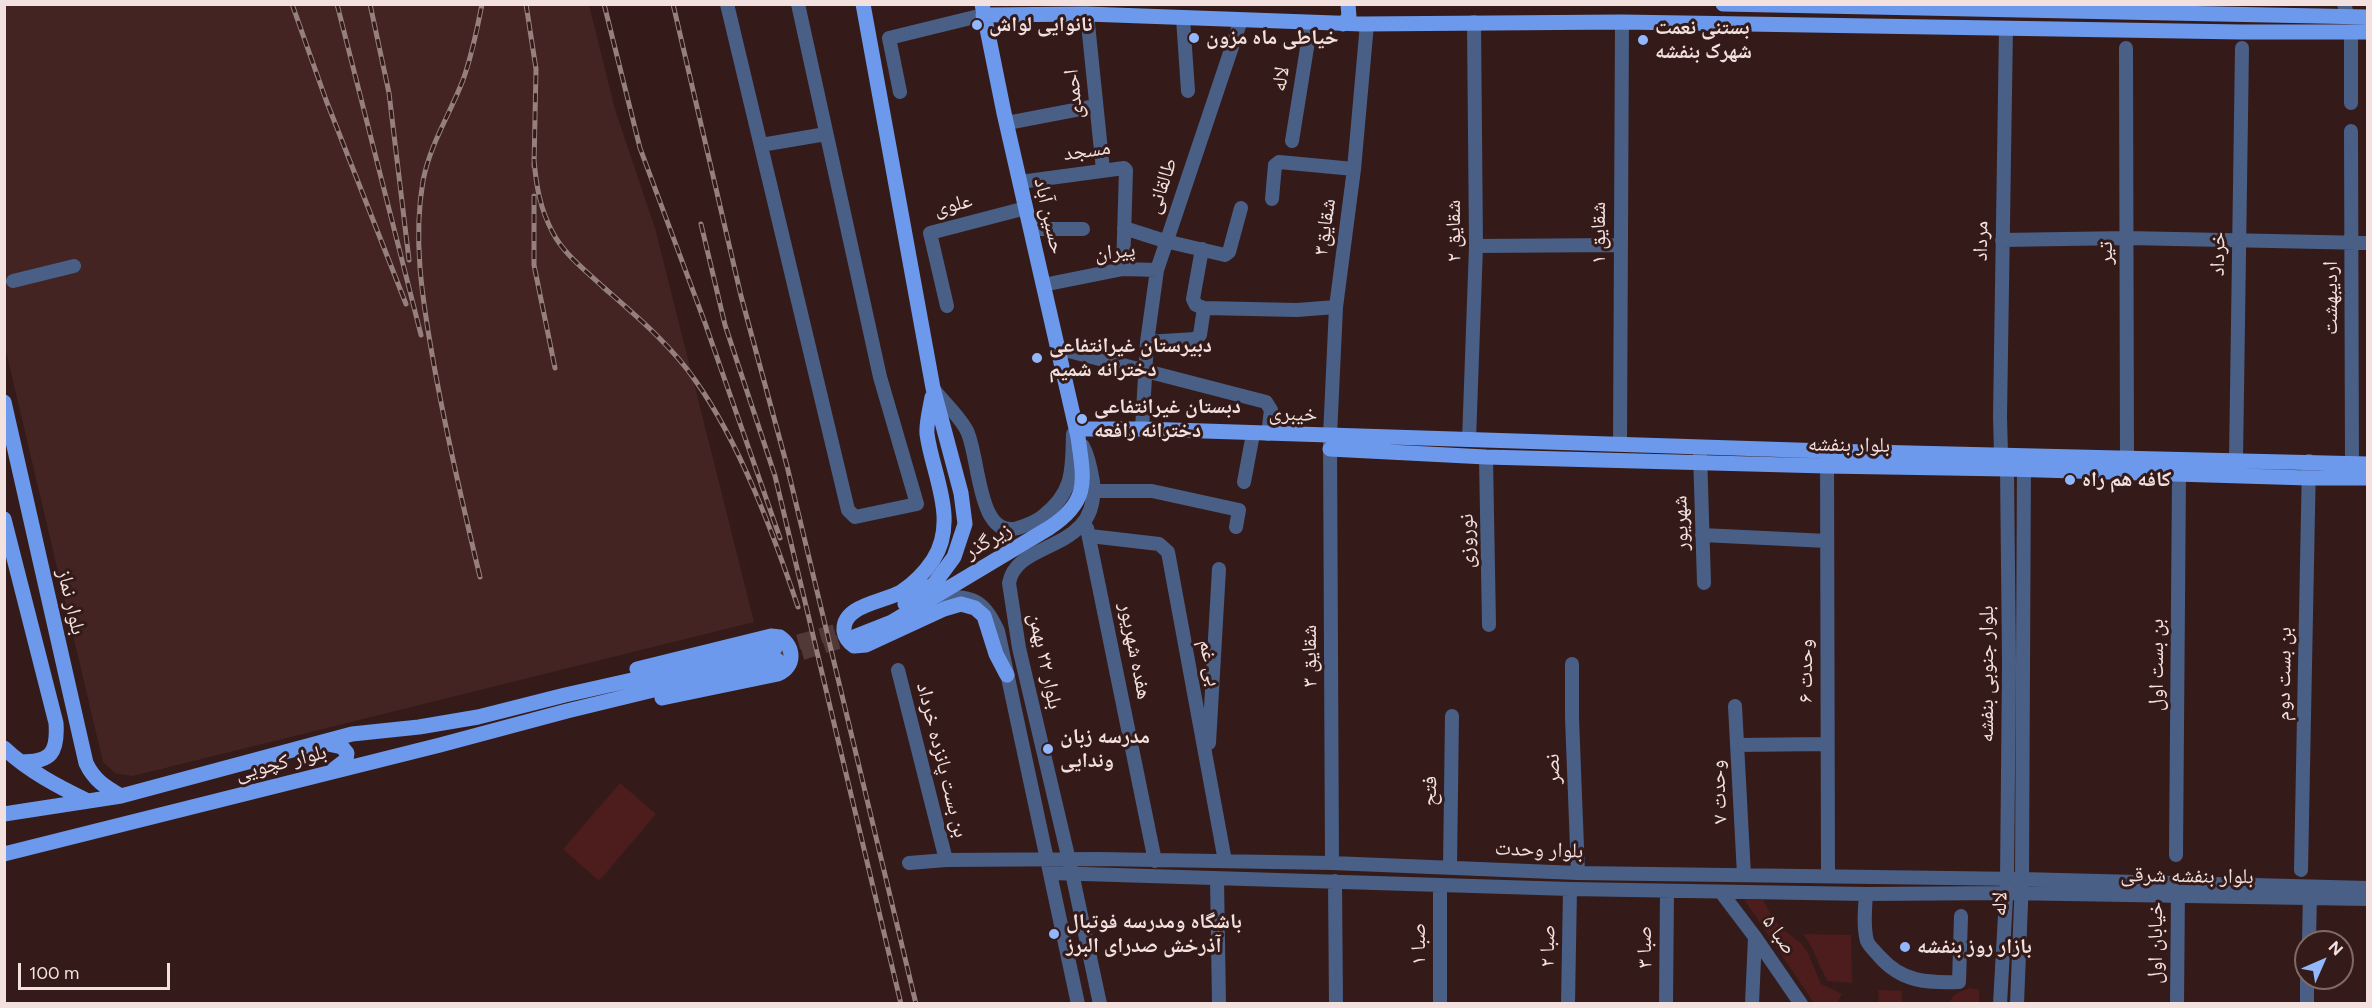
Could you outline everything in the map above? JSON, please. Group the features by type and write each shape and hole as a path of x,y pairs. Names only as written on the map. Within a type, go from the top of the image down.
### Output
{"main road":[{"path":"863,4 933,388 961,493 965,524 954,556 934,590"},
{"path":"1343,24 1349,17 1348,4"},
{"path":"1362,4 1358,16 1365,24"},
{"path":"1721,4 2346,11 2367,17"},
{"path":"1719,24 1724,20 1726,14 1721,4"},
{"path":"1749,5 1744,9 1742,15 1744,21 1749,24"},
{"path":"983,10 1311,24 1622,22 2367,32"},
{"name":"حسین آباد","path":"983,10 1076,429"},
{"path":"2350,32 2367,37"},
{"path":"933,388 927,433 942,495 944,516 940,544 934,559 919,578 900,592 853,612 844,624 844,634 848,642 854,646 866,645 944,609 961,604 975,608 984,616 996,654 1006,675"},
{"name":"بلوار نماز","path":"4,402 86,763 93,777 121,796"},
{"name":"خیبری","path":"1076,429 1261,434 1330,442"},
{"name":"زیرگذر","path":"853,632 892,622 934,590 1049,528 1071,511 1081,492 1082,482 1076,429"},
{"name":"بلوار بنفشه","path":"1412,445 1469,440 1620,444 1700,454"},
{"name":"بلوار بنفشه","path":"1330,442 1412,445 1486,457 1700,454 1827,459 2004,461 2179,475 2367,478"},
{"path":"4,458 9,455 14,444"},
{"name":"بلوار بنفشه","path":"2024,463 2127,458 2360,464"},
{"path":"4,470 14,470 21,474"},
{"name":"بلوار نماز","path":"4,519 56,723 57,740 53,751 46,758 37,762 21,762"},
{"path":"565,695 593,679 771,636 780,637 790,650 789,666 778,674 596,711 567,711"},
{"path":"565,695 776,654 567,711"},
{"name":"بلوار کچویی","path":"4,814 121,796 352,734 419,728 478,717 565,695"},
{"name":"بلوار کچویی","path":"4,854 440,746 567,711"},
{"path":"320,743 342,747 346,753 346,760 330,772"},
{"path":"4,748 56,785 88,801"}],"street":[{"path":"727,4 848,510 855,517 917,504 880,377 798,4"},
{"path":"900,92 889,38 983,10"},
{"name":"احمدی","path":"1088,14 1103,170"},
{"path":"1183,18 1188,91"},
{"name":"طالقانی","path":"1142,429 1147,342 1157,270 1241,20"},
{"name":"شقایق ۲","path":"1469,440 1476,246 1474,22"},
{"name":"شقایق ۱","path":"1620,444 1622,22"},
{"name":"لاله","path":"1292,141 1311,24"},
{"name":"شقایق۳","path":"1330,442 1336,307 1354,169 1365,24"},
{"name":"مرداد","path":"2004,461 2002,240 2006,28"},
{"path":"2350,32 2351,103"},
{"name":"تیر","path":"2127,48 2127,458"},
{"name":"خرداد","path":"2236,460 2242,48"},
{"path":"1007,123 1096,106"},
{"name":"اردیبهشت","path":"2351,131 2352,243 2360,464"},
{"path":"761,145 826,134"},
{"path":"1272,199 1275,165 1279,162 1354,169"},
{"name":"مسجد","path":"1020,182 1124,168 1126,170 1124,228"},
{"path":"1123,269 1124,228 1165,241 1227,254 1240,207"},
{"name":"علوی","path":"947,306 930,232 1026,208"},
{"path":"1031,229 1083,229"},
{"path":"2002,240 2127,238 2367,243"},
{"path":"1476,246 1620,245"},
{"path":"1202,249 1193,299 1196,305 1204,308 1297,310 1336,307"},
{"path":"13,280 74,266"},
{"name":"پیران","path":"1043,285 1123,269 1157,270"},
{"path":"1147,342 1198,338 1204,308"},
{"path":"1057,348 1266,402 1270,406 1244,482"},
{"path":"933,388 967,430 988,513 998,527 1009,530 1039,519 1062,498 1071,472 1076,429"},
{"path":"1076,429 1086,452 1094,491 1092,506 1085,522"},
{"name":"شقایق ۳","path":"1330,442 1332,863"},
{"name":"شهریور","path":"1700,454 1704,583"},
{"name":"نوروزی","path":"1486,457 1489,625"},
{"name":"وحدت ۶","path":"1827,459 1828,876"},
{"name":"بلوار جنوبی بنفشه","path":"2004,461 2009,662 2006,886"},
{"name":"بن بست دوم","path":"2301,870 2309,461"},
{"name":"بلوار جنوبی بنفشه","path":"2022,879 2024,463"},
{"name":"بن بست اول","path":"2176,855 2179,475"},
{"path":"1094,491 1152,491 1239,510 1236,527"},
{"name":"بلوار ۲۲ بهمن","path":"1085,522 1074,532 1018,565 1011,574 1011,601 1032,705 1069,858 1100,1004"},
{"name":"هفده شهریور","path":"1085,522 1090,536 1155,861"},
{"path":"1702,535 1827,541"},
{"name":"بی غم","path":"1090,536 1159,544 1168,552 1225,861"},
{"path":"1208,764 1219,569"},
{"name":"بلوار ۲۲ بهمن","path":"934,590 976,600 989,611 998,630 1078,1004"},
{"name":"نصر","path":"1572,664 1578,873"},
{"name":"بن بست پانزده خرداد","path":"898,670 945,861"},
{"path":"1014,709 1032,705"},
{"name":"وحدت ۷","path":"1735,706 1744,875"},
{"name":"فتح","path":"1450,867 1452,716"},
{"path":"1737,745 1827,744"},
{"path":"1098,858 1093,866 1099,874"},
{"name":"بلوار وحدت","path":"909,863 1098,858 1332,863 1578,873 1828,876 2006,886"},
{"path":"1545,888 1546,872"},
{"name":"بلوار وحدت","path":"1051,873 1570,889 1866,894 2006,886"},
{"path":"1218,879 1219,1004"},
{"path":"2006,886 2022,879 2177,890"},
{"name":"لاله","path":"2017,1004 2022,879"},
{"path":"1335,881 1336,1004"},
{"name":"صبا ۱","path":"1440,885 1440,1004"},
{"name":"لاله","path":"2000,1004 2006,886"},
{"name":"بلوار بنفشه شرقی","path":"2006,886 2021,895 2177,890 2310,893 2367,899"},
{"name":"بلوار بنفشه شرقی","path":"2310,893 2367,888"},
{"name":"صبا ۲","path":"1568,1004 1570,889"},
{"name":"خیابان اول","path":"2177,890 2177,1004"},
{"name":"صبا ۳","path":"1666,1004 1667,891"},
{"name":"صبا ۵","path":"1720,892 1755,937 1801,1004"},
{"path":"2309,930 2310,893"},
{"path":"1866,894 1865,922 1868,943 1900,975 1937,983 1959,982 1960,916"},
{"path":"1752,1004 1755,937"}],"shaded area":[{"path":"4,5 589,5 615,110 655,228 754,622 133,776 115,773 103,762 5,347"},
{"path":"620,783 656,814 599,881 563,849"},
{"path":"1744,899 1763,900 1774,920 1801,943 1808,953 1821,984 1842,994 1837,1003 1814,1003"},
{"path":"1803,934 1851,935 1852,983 1828,981"},
{"path":"1970,988 1979,990 1979,1003 1949,1003 1957,993"},
{"path":"1878,990 1902,991 1902,1003 1879,1003"}],"tunnel":[{"path":"776,648 845,629"},
{"path":"780,659 854,637"}],"railway":[{"path":"292,4 326,100 406,304"},
{"path":"337,4 421,335"},
{"path":"370,4 389,93 409,260"},
{"path":"480,577 454,466 432,354 422,289 419,224 426,167 463,80 472,52 482,4"},
{"path":"526,4 536,69 534,166"},
{"path":"604,4 640,148 705,323 780,538"},
{"path":"673,4 741,296 787,466 916,1004"},
{"path":"534,159 537,188 542,206 558,241 575,261 663,342 695,380 727,432 754,489 798,607"},
{"path":"534,196 534,265 555,368"},
{"path":"701,224 725,325 775,476 901,1004"}],"place":[{"name":"نانوایی لواش","path":"977,25"},
{"name":"خیاطی ماه مزون","path":"1194,38"},
{"name":"بستنی نعمت شهرک بنفشه","path":"1643,40"},
{"name":"دبیرستان غیرانتفاعی دخترانه شمیم","path":"1037,358"},
{"name":"دبستان غیرانتفاعی دخترانه رافعه","path":"1082,419"},
{"name":"کافه هم راه","path":"2070,480"},
{"name":"مدرسه زبان وندایی","path":"1048,749"},
{"name":"باشگاه ومدرسه فوتبال آذرخش صدرای البرز","path":"1054,934"},
{"name":"بازار روز بنفشه","path":"1905,947"}]}
